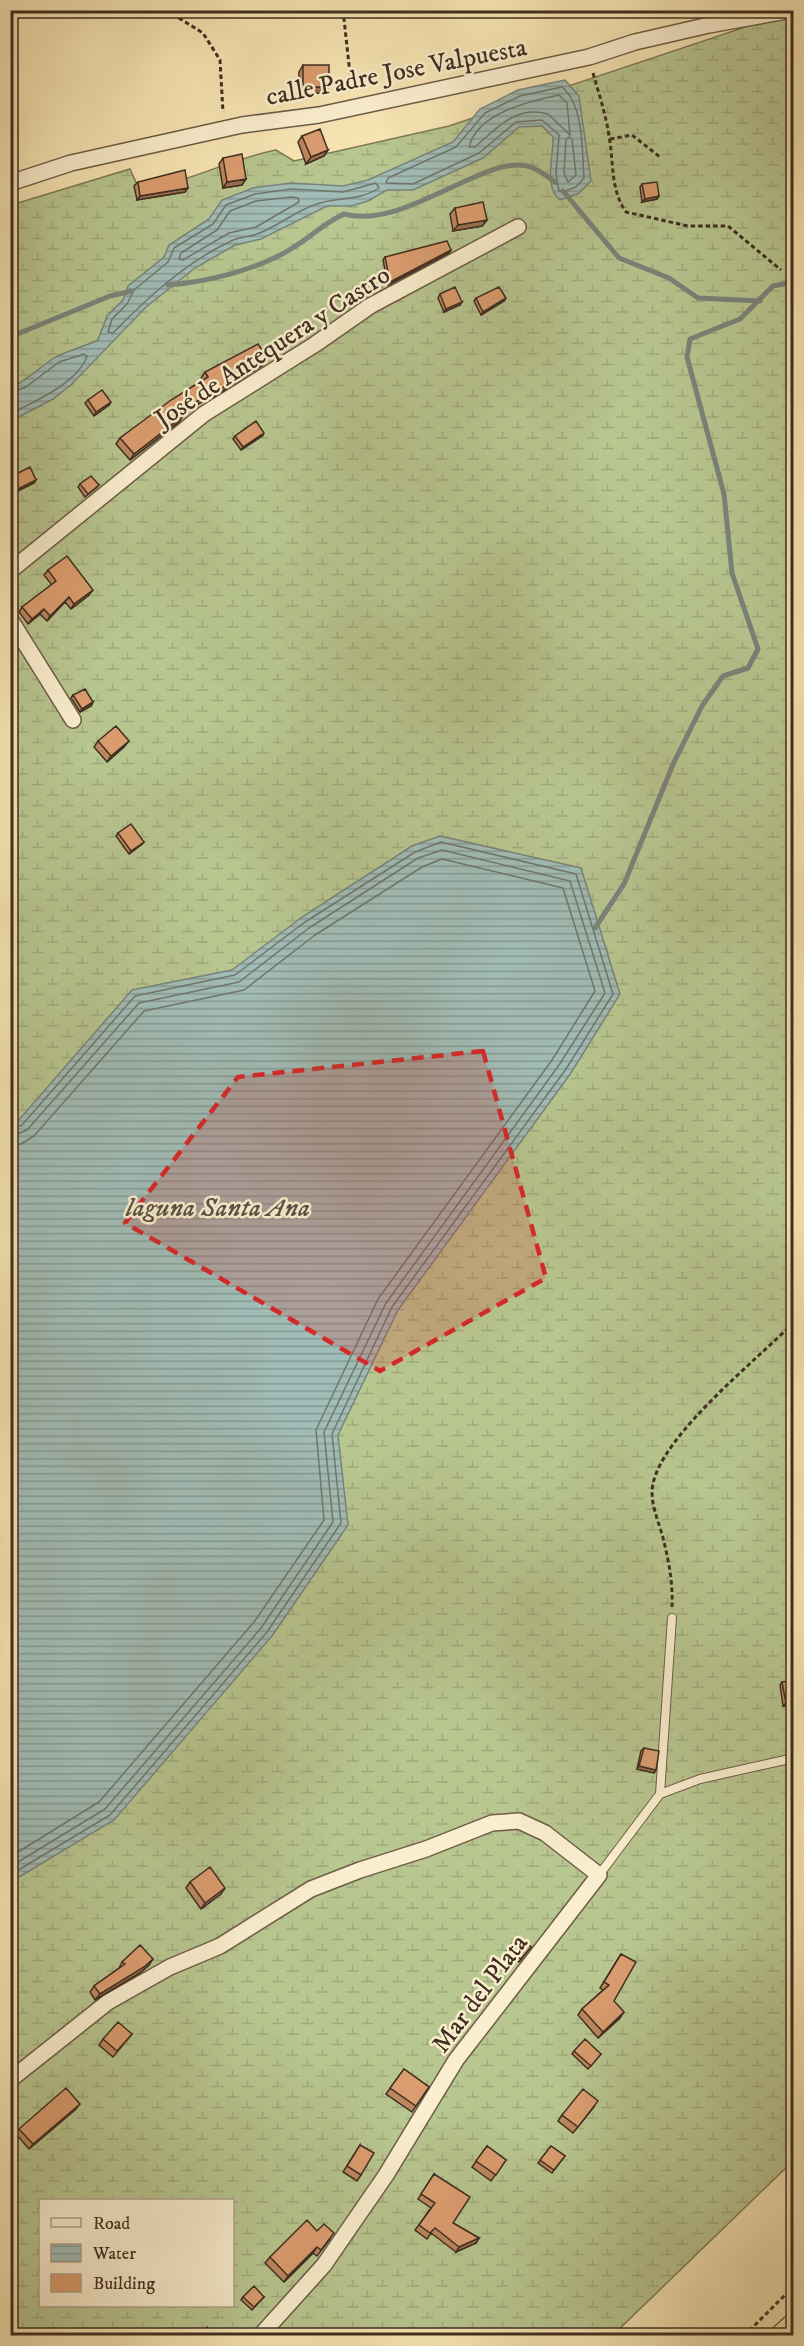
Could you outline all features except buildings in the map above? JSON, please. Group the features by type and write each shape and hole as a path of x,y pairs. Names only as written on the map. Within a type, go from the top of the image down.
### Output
{"highway":[{"path":"784,2336 794,2327"}],"street":[{"name":"calle Padre Jose Valpuesta","path":"10,183 71,163 222,130 319,115 589,57 698,27 792,10"},
{"name":"José de Antequera y Castro","path":"10,571 204,414 314,345 370,306 518,227"},
{"path":"10,619 74,720"},
{"path":"10,2080 108,2002 170,1967 220,1946 311,1889 426,1849 492,1823 519,1821 545,1833 599,1875"},
{"name":"Mar del Plata","path":"260,2336 324,2265 386,2175 456,2060 599,1875"}],"lane":[{"path":"672,1618 660,1794 700,1779 794,1758"},
{"name":"Mar del Plata","path":"599,1875 660,1794"}],"path":[{"path":"166,10 204,33 220,60 222,130"},
{"path":"343,10 353,106"},
{"path":"589,57 610,139 614,162 614,186 618,200 626,212 688,226 728,226 781,270"},
{"path":"610,139 632,135 660,157"},
{"path":"672,1618 673,1587 654,1506 653,1485 662,1462 702,1411 794,1322"},
{"path":"744,2336 794,2286"}],"highlighted area":[{"path":"483,1051 546,1278 380,1371 125,1223 238,1077"}],"green space":[{"path":"793,13 793,2161 613,2335 11,2336 11,205 130,169 139,189 174,182 276,150 294,161 449,126 784,14"}],"water":[{"path":"565,80 579,96 591,181 579,193 560,200 552,187 550,170 553,137 542,126 519,127 483,158 413,190 387,190 368,201 351,206 327,206 261,239 235,245 195,268 146,307 71,385 53,399 11,421 11,388 58,356 98,340 107,316 123,300 128,286 164,257 169,245 209,219 222,200 253,188 291,183 343,186 368,180 453,142 480,109 518,90"},
{"name":"laguna Santa Ana","path":"440,836 581,868 620,994 571,1073 398,1310 338,1435 348,1525 272,1636 114,1820 11,1882 11,1124 18,1121 132,990 232,970 302,917 412,846"}],"waterway":[{"path":"168,285 200,281 250,268 280,255 344,214 368,216 393,212 492,170 513,165 531,167 555,182"},
{"path":"563,191 619,258 669,278 698,298 760,301"},
{"path":"595,928 624,884 674,762 702,706 723,676 748,668 758,649 732,573 724,494 687,357 690,339 740,319 773,286 794,282"},
{"path":"10,337 110,296 132,291"}]}
